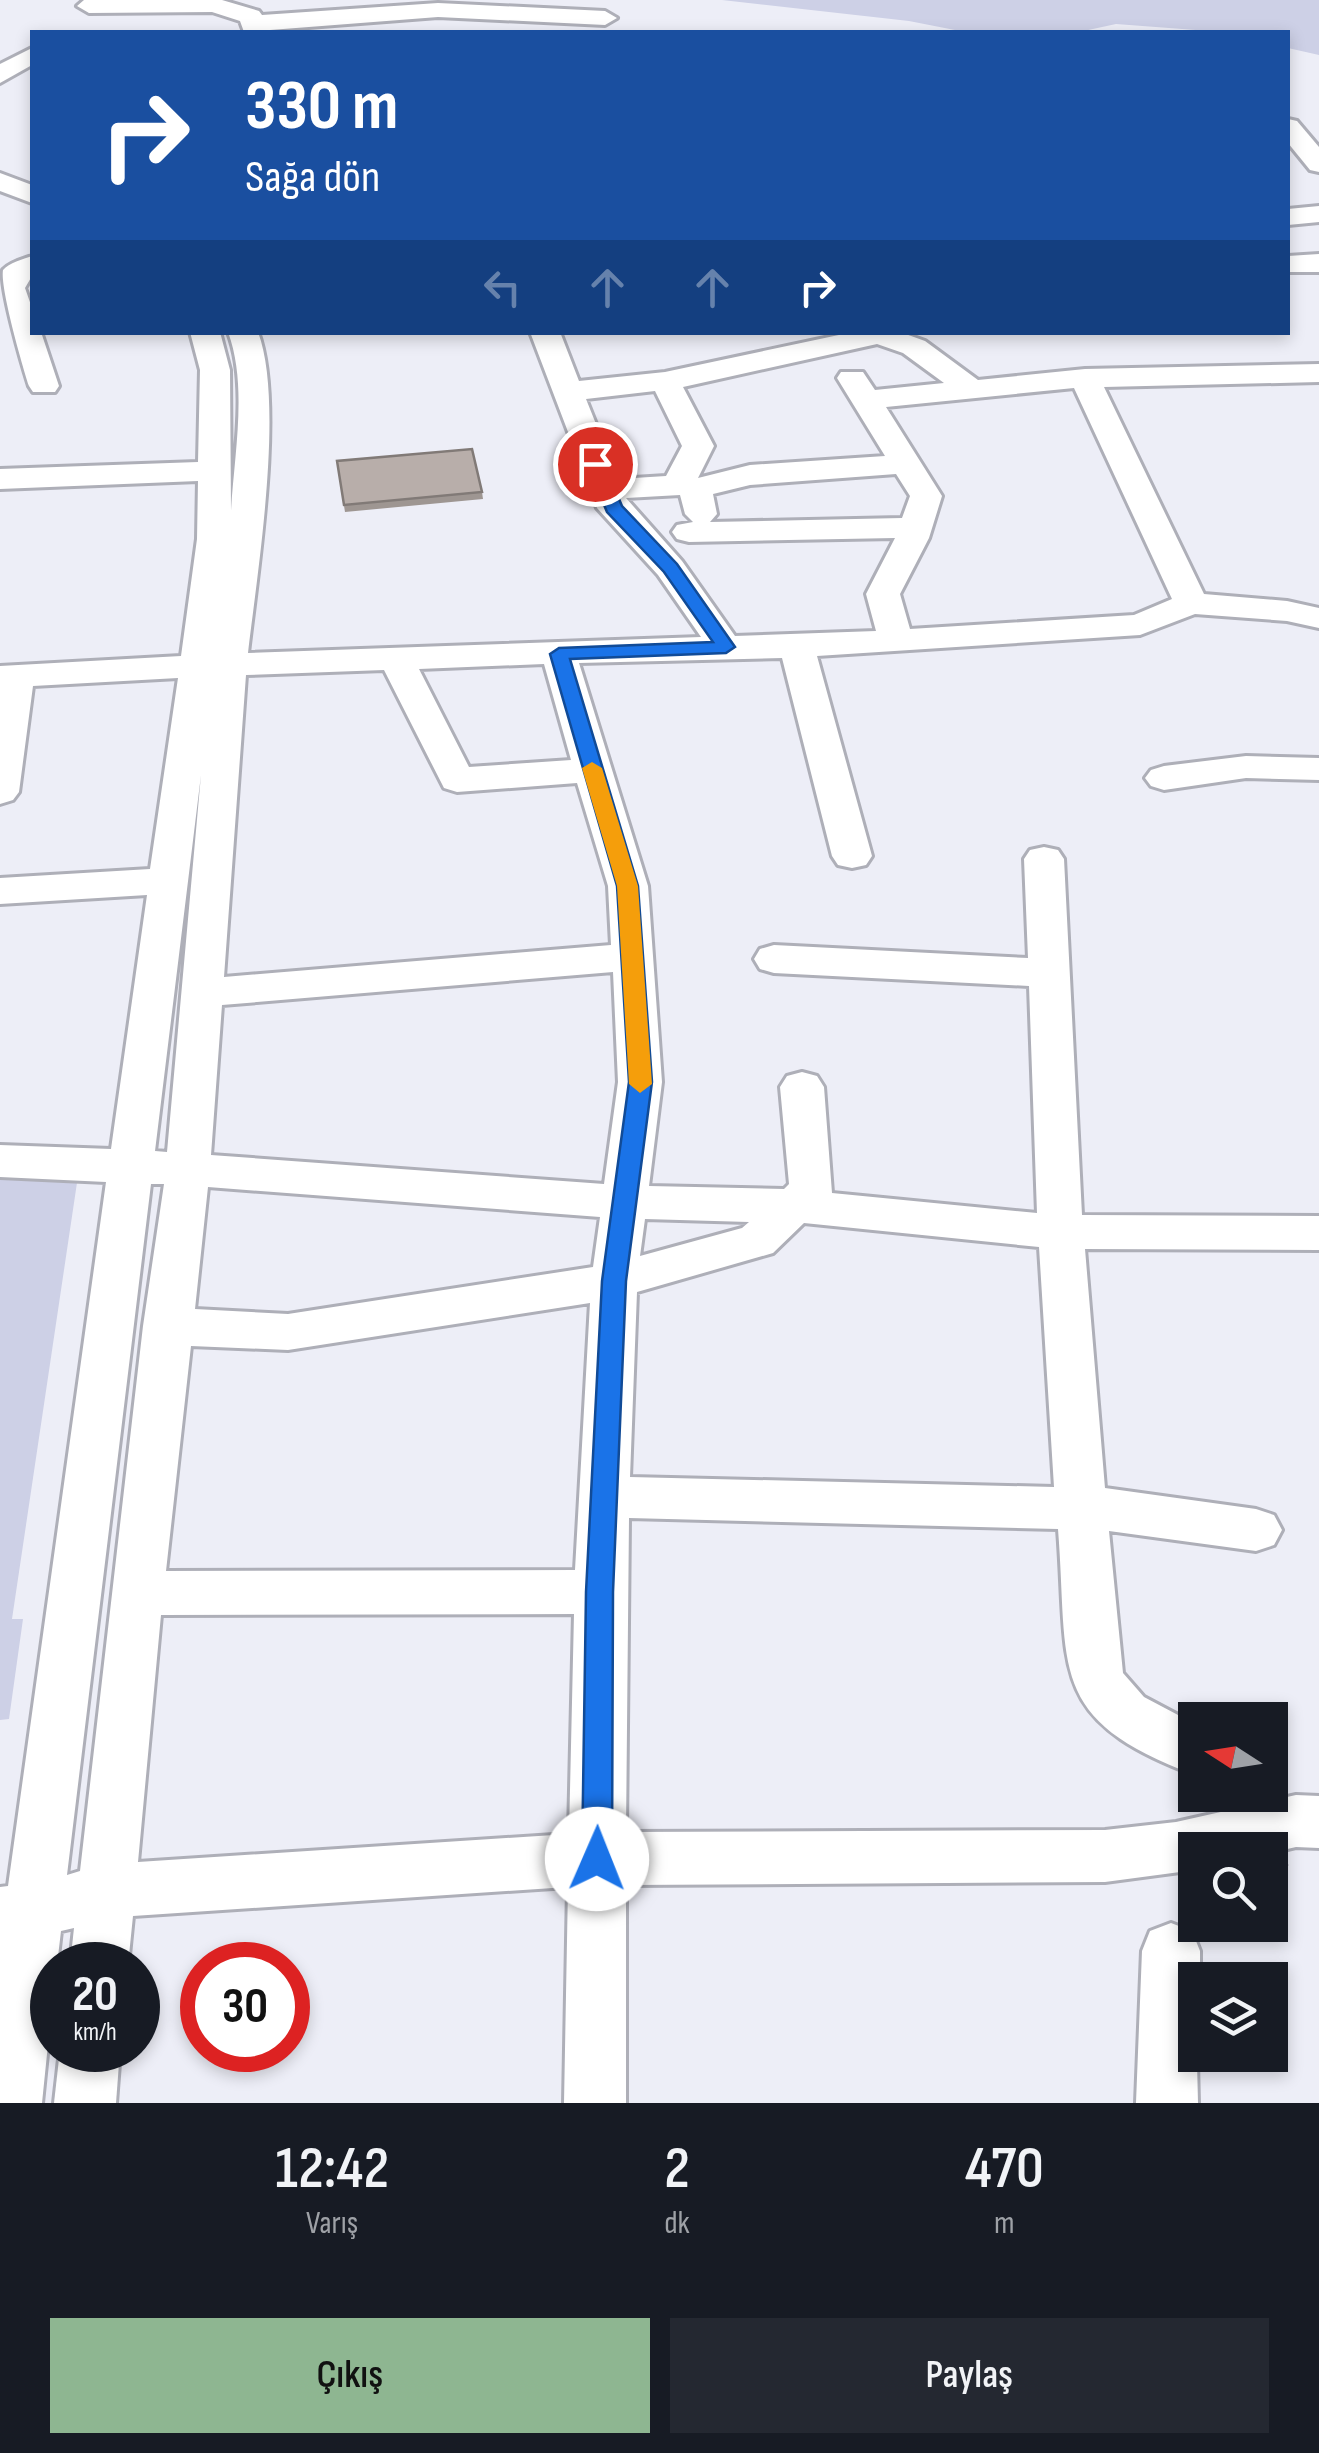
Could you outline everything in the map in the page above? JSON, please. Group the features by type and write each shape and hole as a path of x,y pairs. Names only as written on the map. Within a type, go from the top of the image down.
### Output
{"street":[{"path":"89,6 213,4 239,10 256,28 391,11 439,21 605,18"},
{"path":"0,75 30,56"},
{"path":"1290,129 1319,164"},
{"path":"0,160 30,170"},
{"path":"0,181 30,194"},
{"path":"1290,217 1319,214"},
{"path":"1290,264 1319,263"},
{"path":"30,265 15,274 15,288 44,386"},
{"path":"101,1942 137,1592 188,1169 202,994 216,471 216,370 206,335"},
{"path":"10,2103 17,1913 133,1166 168,881 247,512 252,425 250,351 244,335"},
{"path":"545,335 614,508 670,568 726,647"},
{"path":"567,392 665,381 821,341 870,335"},
{"path":"881,335 914,347 973,390"},
{"path":"821,341 845,366 926,496 916,528 883,594 896,640"},
{"path":"866,400 1085,378 1314,379"},
{"path":"1085,378 1191,603"},
{"path":"665,381 698,446 687,486 703,511 690,532"},
{"path":"606,490 687,486 750,476 906,464"},
{"path":"0,479 216,471"},
{"path":"646,542 690,532 916,528"},
{"path":"0,792 8,677 212,666 797,647 1140,625 1191,603 1287,611 1319,618"},
{"path":"797,647 852,856"},
{"path":"559,654 628,886 640,1082 614,1281 600,1592 595,2103"},
{"path":"397,660 458,780 592,770"},
{"path":"1164,778 1246,767 1319,769"},
{"path":"1044,859 1061,1232 1096,1676 1104,1695 1137,1725 1178,1743"},
{"path":"0,892 168,881"},
{"path":"202,994 630,956"},
{"path":"774,960 1049,973"},
{"path":"167,1326 288,1332 614,1281 757,1241 799,1206 812,1189 802,1087"},
{"path":"0,1161 188,1169 622,1202 799,1206 1061,1232 1319,1232"},
{"path":"605,1497 1044,1509 1081,1506 1256,1530"},
{"path":"137,1592 600,1592"},
{"path":"17,1913 106,1891 597,1859 1104,1856 1176,1848 1294,1813"},
{"path":"1167,2103 1171,1951"},
{"path":"85,2103 88,2072"}],"shaded area":[{"path":"722,0 1319,0 1319,55 1290,48 1290,30 1196,30 1116,24 1088,30 955,30 909,21"},
{"path":"78,1176 12,1619 23,1619 9,1719 0,1720 0,1178"}],"building":[{"path":"472,449 482,492 344,505 337,461"}],"slow traffic":[{"path":"592,768 628,886 640,1084"}],"route":[{"path":"595,464 614,508 670,568 726,647 559,654 628,886 640,1082 614,1281 600,1592 597,1859"}]}
